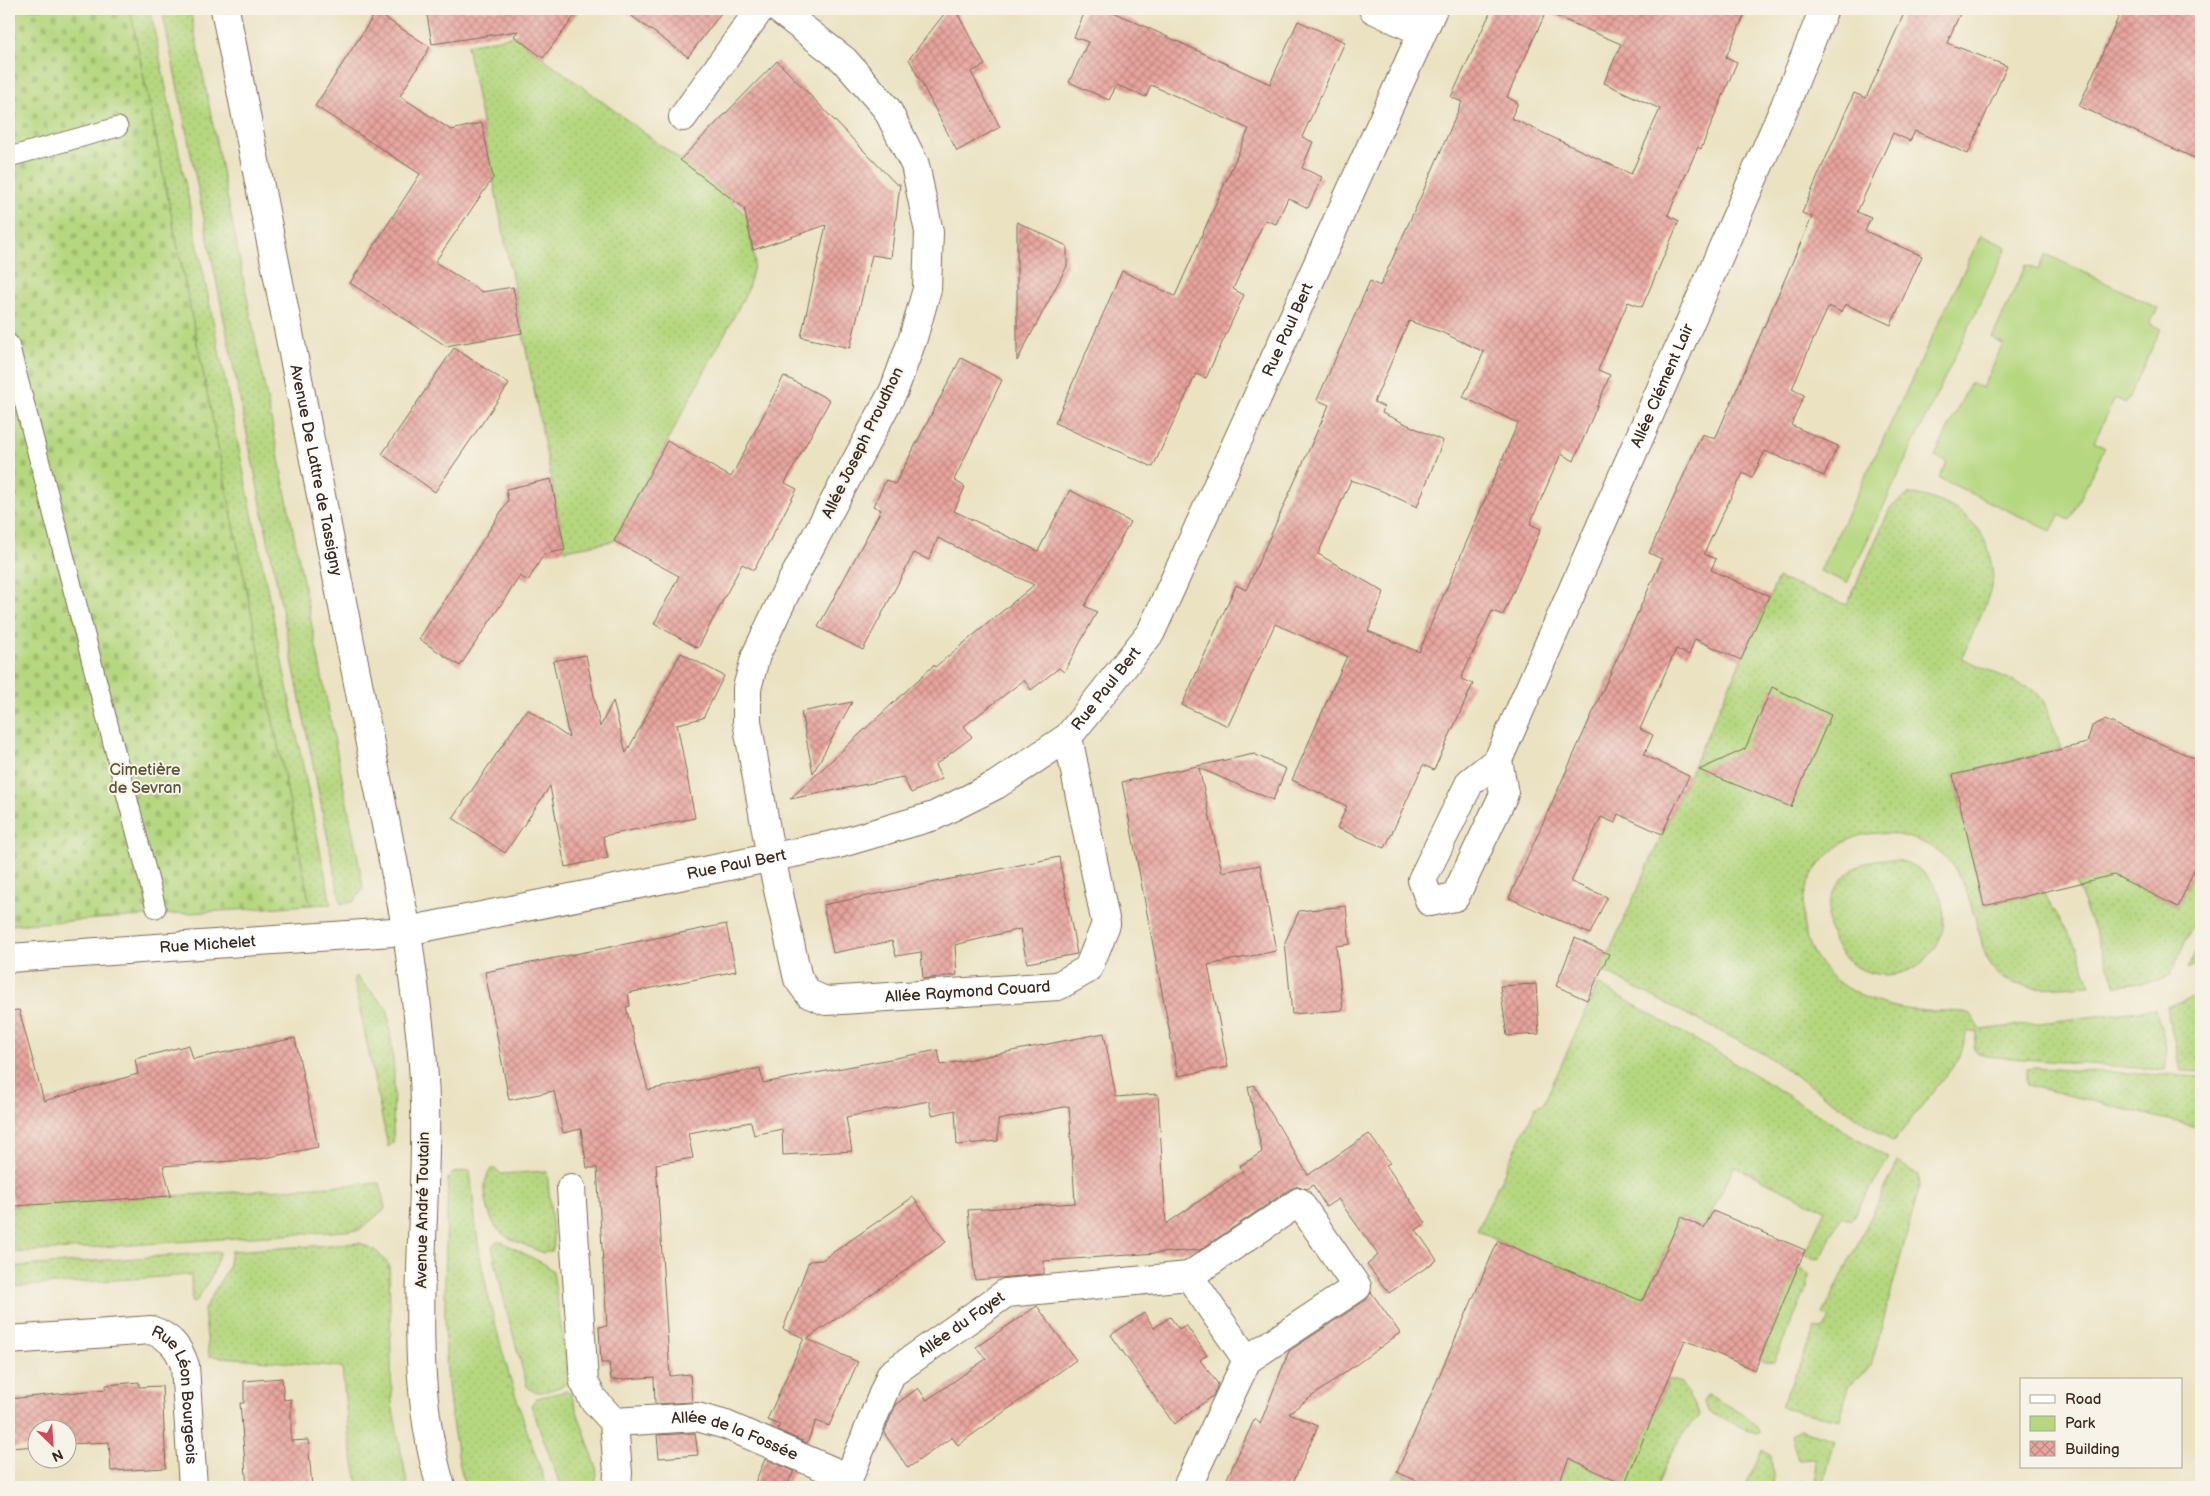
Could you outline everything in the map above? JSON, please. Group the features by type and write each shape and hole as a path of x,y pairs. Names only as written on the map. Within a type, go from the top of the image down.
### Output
{"street":[{"name":"Avenue De Lattre de Tassigny","path":"225,9 407,931"},
{"path":"682,117 760,9"},
{"name":"Allée Joseph Proudhon","path":"771,858 746,720 748,688 756,655 786,592 894,390 913,338 927,289 929,232 915,165 887,109 844,60 778,9"},
{"path":"1373,9 1427,20"},
{"name":"Allée Clément Lair","path":"1498,760 1784,108 1824,9"},
{"name":"Rue Paul Bert","path":"407,931 838,844 934,816 996,785 1068,737 1151,632 1427,20"},
{"name":"Allée Raymond Couard","path":"771,858 798,979 809,994 826,1001 1058,986 1088,969 1106,924 1068,737"},
{"name":"Rue Michelet","path":"9,958 407,931"},
{"name":"Avenue André Toutain","path":"407,931 419,1020 425,1104 421,1336 423,1387 430,1436 441,1487"},
{"path":"570,1188 584,1382 592,1399 614,1422 618,1473 617,1487"},
{"name":"Allée du Fayet","path":"847,1482 891,1374 1006,1293 1189,1276 1300,1202 1357,1287 1248,1360"},
{"path":"1187,1487 1248,1360 1189,1276"},
{"name":"Rue Léon Bourgeois","path":"9,1340 151,1330 172,1341 180,1352 185,1366 193,1487"},
{"name":"Allée de la Fossée","path":"614,1422 697,1417 726,1424 847,1482"}],"lane":[{"path":"9,156 118,127"},
{"path":"9,344 156,908"}],"green space":[{"name":"Cimetière de Sevran","path":"9,9 130,9 310,905 9,925"},
{"path":"130,9 150,9 331,904 310,905"},
{"path":"162,9 190,9 361,874 363,889 353,902 341,904"},
{"path":"514,36 725,193 746,216 755,262 747,292 614,541 565,550 467,45"},
{"path":"1981,235 2007,247 1847,583 1820,571"},
{"path":"2046,254 2158,308 2150,324 2161,329 2126,403 2115,398 2094,442 2105,447 2070,520 2059,515 2051,531 1939,478 1947,462 1935,456 1970,383 1982,388 2003,344 1992,338 2026,265 2038,270"},
{"path":"1915,494 1952,507 1963,514 1980,532 1990,556 1993,576 1990,591 1962,658 2035,691 2045,702 2061,749 1953,775 1984,906 2043,892 2077,947 2090,985 2031,987 2008,981 1999,975 1987,958 1964,886 1947,859 1934,849 1918,841 1898,835 1876,833 1853,838 1840,845 1823,860 1811,876 1804,895 1803,918 1807,938 1815,956 1826,971 1841,984 1857,994 1895,1007 1922,1011 1971,1014 1981,1030 2155,1009 2164,1039 2166,1062 2165,1070 1985,1056 1974,1048 1977,1031 1967,1032 1959,1059 1893,1142 1764,1054 1601,970 1778,578 1847,605 1890,508 1907,495"},
{"path":"1886,859 1908,864 1927,876 1939,895 1944,917 1939,939 1927,958 1908,970 1886,975 1864,970 1845,958 1833,939 1828,917 1833,895 1845,876 1864,864"},
{"path":"2192,874 2201,878 2201,908 2170,975 2158,981 2116,986 2076,884 2114,875 2178,907"},
{"path":"2201,940 2201,962 2188,969"},
{"path":"356,976 388,1011 394,1070 393,1143 388,1147 354,980"},
{"path":"1598,984 1727,1058 1889,1158 1851,1220 1841,1216 1821,1258 1815,1259 1804,1254 1825,1210 1734,1166 1704,1228 1681,1217 1642,1301 1498,1241 1477,1230 1536,1106 1544,1103"},
{"path":"2201,994 2201,1072 2181,1071 2166,1007"},
{"path":"2027,1069 2201,1077 2201,1128 2027,1085"},
{"path":"1898,1162 1918,1175 1919,1189 1871,1366 1848,1387 1840,1420 1786,1409 1781,1406 1816,1328 1823,1330 1830,1319 1823,1314"},
{"path":"491,1169 496,1169 501,1174 547,1171 554,1245 551,1251 543,1253 504,1235 498,1229 489,1212 485,1195 486,1180"},
{"path":"470,1170 479,1250 499,1340 517,1400 547,1487 465,1487 456,1448 447,1372 445,1296 448,1179 453,1173"},
{"path":"380,1183 385,1209 359,1230 9,1253 9,1206"},
{"path":"497,1241 546,1265 553,1271 569,1380 565,1385 540,1392 531,1390 527,1386 505,1305 492,1246"},
{"path":"360,1243 376,1251 389,1265 392,1404 408,1487 359,1487 349,1439 342,1367 209,1356 204,1309 228,1268 231,1251"},
{"path":"220,1252 212,1275 196,1302 192,1303 191,1275 9,1287 9,1267"},
{"path":"1798,1267 1809,1274 1808,1286 1774,1361 1765,1362 1760,1359"},
{"path":"1669,1379 1681,1383 1700,1416 1685,1431 1674,1448 1664,1467 1657,1487 1557,1487 1569,1458 1624,1485"},
{"path":"566,1391 571,1394 595,1463 597,1472 595,1487 561,1487 531,1405 537,1398"},
{"path":"1707,1395 1729,1406 1750,1420 1760,1433 1756,1434 1709,1412 1703,1402"},
{"path":"1801,1430 1835,1440 1824,1483 1826,1487 1800,1487 1801,1480 1805,1484 1817,1482 1815,1459 1798,1460 1791,1435"},
{"path":"1762,1450 1771,1456 1774,1487 1745,1487"},
{"path":"1397,1472 1425,1485 1424,1487 1389,1487"}],"building":[{"path":"426,9 580,9 543,58 514,36 518,31 432,44"},
{"path":"622,9 724,9 688,57"},
{"path":"948,9 955,9 985,65 971,72 1000,127 957,151 909,59"},
{"path":"1086,9 1107,9 1270,84 1298,21 1345,42 1302,137 1313,142 1302,168 1322,177 1308,208 1288,198 1276,224 1265,220 1233,289 1244,295 1206,378 1196,374 1153,467 1055,423 1122,271 1175,296 1249,129 1151,85 1146,97 1117,85 1109,100 1069,82 1088,42 1074,37"},
{"path":"1492,9 1747,9 1726,57 1737,62 1701,149 1698,147 1668,215 1679,221 1642,307 1628,302 1598,370 1610,375 1574,461 1561,454 1530,524 1541,529 1503,615 1492,611 1461,679 1473,684 1434,770 1423,765 1385,848 1337,828 1347,806 1292,780 1347,656 1275,624 1228,726 1182,705 1236,585 1246,590 1329,405 1317,400 1370,281 1380,286 1422,194 1462,102 1451,97","holes":["1546,12 1621,44 1604,83 1660,109 1631,174 1511,118 1518,103 1507,97","1409,321 1441,332 1484,352 1463,397 1518,423 1419,652 1368,631 1384,592 1318,554 1351,480 1382,491 1417,507 1443,441 1382,413 1384,407 1374,402"]},
{"path":"1906,9 1962,9 1947,43 2007,66 1968,154 1915,131 1910,141 1893,133 1857,212 1871,218 1865,231 1922,256 1891,325 1845,304 1841,312 1829,306 1809,349 1792,389 1804,395 1791,425 1838,446 1824,476 1765,451 1752,478 1743,473 1722,515 1704,554 1716,559 1711,570 1769,596 1741,660 1695,639 1689,655 1676,649 1640,729 1653,735 1644,755 1689,776 1662,834 1618,814 1615,823 1601,817 1571,882 1607,897 1590,934 1509,898 1662,559 1649,553 1702,434 1715,439 1812,217 1802,213 1854,93 1866,98"},
{"path":"2122,9 2201,9 2201,161 2079,106"},
{"path":"376,12 430,47 400,96 451,130 482,123 493,178 435,262 482,292 513,287 522,333 446,346 350,283 420,174 315,106"},
{"path":"777,61 896,184 900,184 891,258 872,255 850,348 801,337 826,225 753,250 744,208 680,160"},
{"path":"1017,222 1067,246 1067,266 1017,361"},
{"path":"454,348 509,384 435,492 382,454"},
{"path":"961,358 1002,380 954,480 965,487 954,511 1038,551 1070,490 1130,522 1085,606 1097,612 1064,672 1059,668 1031,690 1024,680 964,726 972,737 935,765 942,779 911,793 903,777 790,799 934,665 935,667 1034,585 938,538 929,560 914,553 863,650 818,627 881,510 873,506 886,480 895,484"},
{"path":"784,376 830,400 785,483 797,489 754,570 742,564 698,648 654,624 679,576 614,541 667,441 731,477"},
{"path":"551,479 565,550 544,554 528,581 520,576 460,666 419,639 508,501 506,489"},
{"path":"681,653 724,676 703,718 677,724 695,818 603,836 608,858 565,867 550,786 505,853 453,818 527,709 569,738 553,661 586,655 600,727 613,701 626,753"},
{"path":"1772,687 1831,715 1791,807 1699,770 1745,749"},
{"path":"852,702 813,773 801,712"},
{"path":"2105,720 2201,761 2201,854 2178,907 2114,875 1984,906 1953,775 2087,743 2092,726"},
{"path":"1254,754 1286,769 1273,800 1199,768 1222,872 1260,865 1276,951 1208,965 1228,1067 1178,1076 1122,782"},
{"path":"1059,857 1077,954 1027,963 1020,929 955,945 957,975 923,979 921,952 896,956 892,941 833,953 823,905"},
{"path":"1346,906 1350,944 1336,946 1343,1010 1292,1014 1285,942 1299,911"},
{"path":"726,924 736,971 628,993 630,1006 626,1007 648,1090 760,1068 763,1083 938,1050 941,1065 1104,1033 1116,1097 1158,1094 1166,1224 1243,1171 1240,1166 1262,1152 1248,1087 1254,1085 1308,1175 1369,1134 1390,1163 1386,1165 1426,1223 1416,1230 1437,1260 1389,1293 1367,1265 1378,1255 1338,1199 1326,1207 1313,1185 1307,1189 1298,1186 1290,1189 1200,1250 1044,1261 1044,1274 975,1280 968,1210 1075,1203 1069,1106 998,1120 998,1141 957,1145 955,1110 932,1115 929,1101 846,1117 852,1151 783,1155 782,1129 754,1135 751,1122 688,1133 693,1158 656,1164 670,1376 690,1374 692,1402 655,1404 654,1377 611,1380 609,1363 601,1363 599,1327 607,1326 597,1168 587,1168 581,1129 563,1133 554,1091 509,1100 485,972"},
{"path":"1575,938 1609,954 1587,1000 1556,986"},
{"path":"1536,984 1539,1034 1507,1036 1500,986"},
{"path":"19,1010 44,1101 138,1074 135,1059 189,1045 193,1059 295,1038 318,1147 260,1159 163,1166 171,1196 14,1206 9,1183 9,1011"},
{"path":"913,1197 946,1242 807,1339 858,1362 829,1426 816,1421 807,1443 777,1430 780,1425 767,1420 804,1338 783,1329 809,1261 822,1260"},
{"path":"1713,1211 1805,1250 1755,1370 1685,1340 1624,1485 1569,1458 1557,1487 1431,1487 1397,1472 1498,1241 1642,1301 1681,1217 1704,1228"},
{"path":"1371,1292 1400,1333 1289,1413 1318,1426 1291,1487 1223,1487 1255,1418 1260,1424 1289,1351 1366,1300"},
{"path":"1037,1306 1076,1360 958,1445 952,1437 908,1468 884,1433 896,1404 918,1388 927,1400 986,1359 976,1347"},
{"path":"1144,1313 1154,1328 1170,1317 1179,1329 1186,1325 1207,1355 1200,1360 1218,1384 1213,1396 1174,1424 1111,1335"},
{"path":"282,1378 284,1400 291,1399 291,1441 308,1440 312,1487 247,1487 240,1403 244,1403 244,1381"},
{"path":"139,1382 139,1387 162,1386 166,1468 111,1471 109,1442 78,1444 78,1418 28,1418 28,1447 9,1448 9,1399 106,1389 106,1385"},
{"path":"695,1433 698,1455 659,1458 657,1435"},
{"path":"765,1459 794,1471 786,1487 753,1487"}]}
